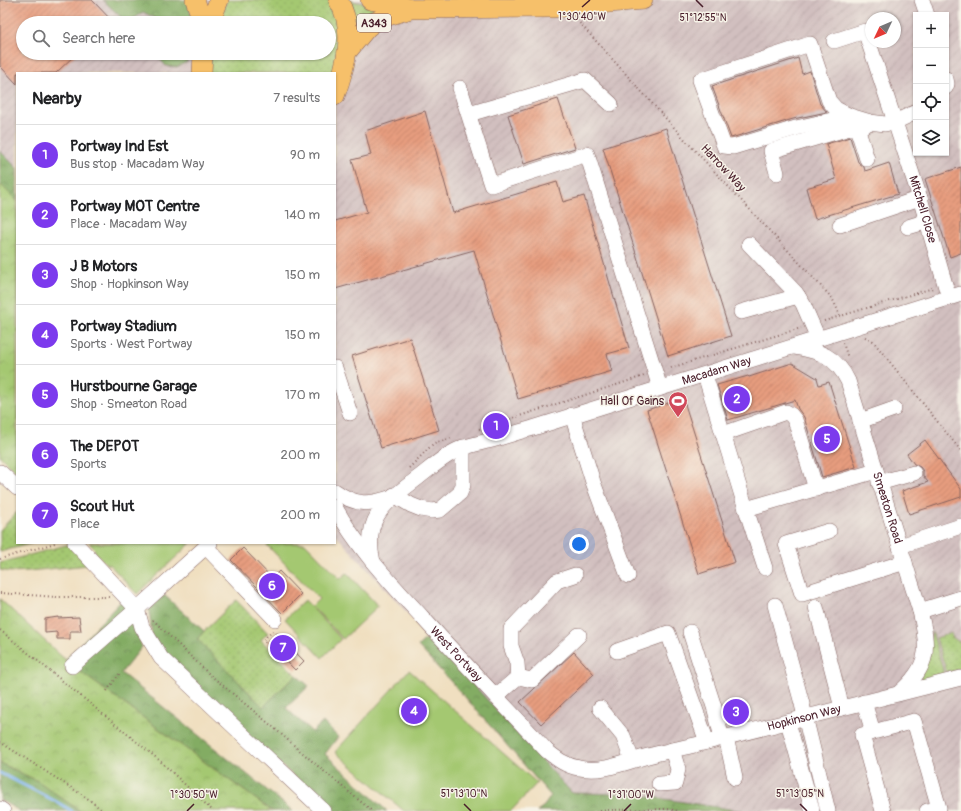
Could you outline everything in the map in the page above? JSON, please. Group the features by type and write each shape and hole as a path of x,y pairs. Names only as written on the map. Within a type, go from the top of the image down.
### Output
{"main road":[{"path":"195,0 201,16"},
{"path":"213,16 220,0"},
{"path":"336,93 347,52 348,34 345,14 338,0"},
{"name":"A343","path":"370,0 411,9 553,8 643,0"},
{"name":"A343","path":"347,52 373,23 382,18 411,9"},
{"path":"202,72 203,60"}],"street":[{"path":"922,0 926,12"},
{"name":"Mitchell Close","path":"834,41 865,31 920,198 955,296"},
{"path":"850,116 796,128 733,147 724,146 700,80 810,44 829,101 836,109 850,116 870,122 884,124 895,122 913,113"},
{"path":"469,114 585,80 611,104"},
{"path":"460,88 491,185 587,154 660,388"},
{"path":"867,159 858,132 870,122"},
{"path":"777,173 771,151 870,122"},
{"path":"840,225 920,198"},
{"path":"908,227 928,221"},
{"path":"749,244 798,296 818,338"},
{"path":"741,312 798,296"},
{"name":"Macadam Way","path":"393,496 434,465 463,448 705,375 846,329 955,296"},
{"name":"Smeaton Road","path":"794,347 823,354 840,367 848,381 920,611 926,641 924,659 914,678 898,694"},
{"path":"336,371 350,413"},
{"path":"705,375 765,568"},
{"path":"860,421 894,409"},
{"path":"723,434 786,412 795,420 816,489"},
{"path":"572,415 593,482 628,576"},
{"path":"336,491 349,498 364,503 372,503 393,496 421,509 432,511 440,510 460,493 463,486 463,448"},
{"path":"0,472 16,487"},
{"path":"746,509 816,489 878,477 914,473"},
{"path":"373,562 370,544 372,529 381,510 393,496"},
{"name":"West Portway","path":"336,510 355,540 373,562 547,751 559,761 578,768 591,770 600,769"},
{"path":"900,546 961,526"},
{"path":"829,531 786,544 802,594 905,562"},
{"path":"76,544 138,609 142,627 161,658 324,811"},
{"path":"72,666 138,609 208,545 275,619"},
{"path":"518,677 511,646 510,629 557,581 575,575"},
{"path":"920,611 961,598"},
{"path":"775,605 828,811"},
{"path":"816,607 842,708"},
{"path":"690,632 715,710 718,739"},
{"path":"617,652 668,633 735,778"},
{"path":"518,677 532,680 579,635"},
{"path":"496,696 518,677"},
{"name":"Hopkinson Way","path":"600,769 961,678"},
{"path":"864,702 873,732"},
{"path":"600,708 618,728 623,736 632,760"},
{"path":"883,811 862,735 914,721 939,808 927,811"},
{"path":"788,722 812,809"},
{"path":"659,784 676,783 678,769 672,750"}],"path":[{"name":"Harrow Way","path":"580,23 672,126 832,298 846,329"},
{"path":"873,341 961,451"},
{"path":"0,559 52,544"},
{"path":"0,593 57,597 112,597"},
{"path":"138,609 157,622 208,674 274,727 372,811"},
{"path":"275,619 280,624 263,640 279,656 280,655"},
{"path":"0,630 159,760 213,811"},
{"path":"106,691 120,673"},
{"path":"0,742 87,798 103,811"},
{"path":"600,811 667,809 679,811"}],"shaded area":[{"path":"0,0 961,0 961,811 743,811 631,794 572,793 336,535 336,72 16,72 16,180 0,164"}],"green space":[{"path":"103,0 188,0 191,16 151,16 143,12 137,16 120,16"},
{"path":"227,0 331,0 341,30 334,72 209,72 210,60 336,60 336,16 220,16"},
{"path":"345,0 388,7 357,28"},
{"path":"161,60 187,60 187,62 177,67 166,66"},
{"path":"0,151 16,167 16,200 0,184"},
{"path":"0,184 16,200 16,472 0,456"},
{"path":"16,513 16,544 29,544 0,552 0,530"},
{"path":"70,544 88,565 29,571 11,572 0,570 0,563"},
{"path":"90,544 190,544 137,594 109,564 107,565 94,551 95,549"},
{"path":"266,544 306,544 340,579 347,573 378,606 343,639 312,606 319,599"},
{"path":"164,595 204,631 197,639 263,707 296,675 309,686 286,708 312,732 323,722 338,737 325,754 387,811 334,811 178,672 152,636 149,609"},
{"path":"0,599 72,666 272,811 80,811 38,781 0,763"},
{"path":"123,599 134,622 142,647 121,673 293,811 272,811 65,660"},
{"path":"236,600 268,633 261,640 296,675 263,707 196,639"},
{"path":"305,600 341,639 322,658 285,619"},
{"path":"932,631 945,677 919,683"},
{"path":"951,633 952,637 961,643 961,669 947,673 936,638"},
{"path":"429,636 572,793 631,794 743,811 537,811 544,806 551,796 465,697 418,646"},
{"path":"409,670 537,783 511,811 404,811 335,752"},
{"path":"0,763 38,781 80,811 20,811 0,800"}],"building":[{"path":"0,0 92,0 107,16 16,16 16,60 70,60 57,72 16,72 16,83 0,66"},
{"path":"798,58 802,74 810,71 820,104 827,112 793,119 731,138 712,86"},
{"path":"558,99 575,148 524,164 508,115"},
{"path":"425,111 453,213 557,182 563,202 584,196 629,348 607,354 612,371 518,399 474,250 336,289 336,221 367,212 352,160 371,155 365,131"},
{"path":"666,128 731,336 668,356 603,148"},
{"path":"850,137 858,162 864,167 865,171 889,163 898,194 815,219 806,188 836,179 826,144"},
{"path":"961,167 961,253 950,257 925,179"},
{"path":"410,338 439,430 381,448 352,356"},
{"path":"792,363 817,378 819,385 829,382 856,467 822,477 804,417 798,409 795,400 728,420 717,385 748,376 749,377"},
{"path":"683,398 735,562 699,574 647,410"},
{"path":"925,440 961,489 961,497 909,514 902,491 928,482 923,476 923,471 920,467 914,464 907,454"},
{"path":"243,548 272,578 279,571 301,594 282,613 231,560"},
{"path":"58,617 79,617 81,631 70,631 70,639 57,639 57,632 45,633 45,619"},
{"path":"277,633 304,661 295,670 268,642"},
{"path":"574,652 594,674 541,724 520,702"}],"waterway":[{"path":"0,773 72,811"}],"place":[{"name":"Portway MOT Centre","path":"737,399"},
{"name":"Hall Of Gains","path":"678,418"},
{"name":"Portway Ind Est","path":"496,426"},
{"name":"Hurstbourne Garage","path":"827,439"},
{"name":"The DEPOT","path":"272,586"},
{"name":"Scout Hut","path":"283,648"},
{"name":"Portway Stadium","path":"414,711"},
{"name":"J B Motors","path":"736,712"}]}
